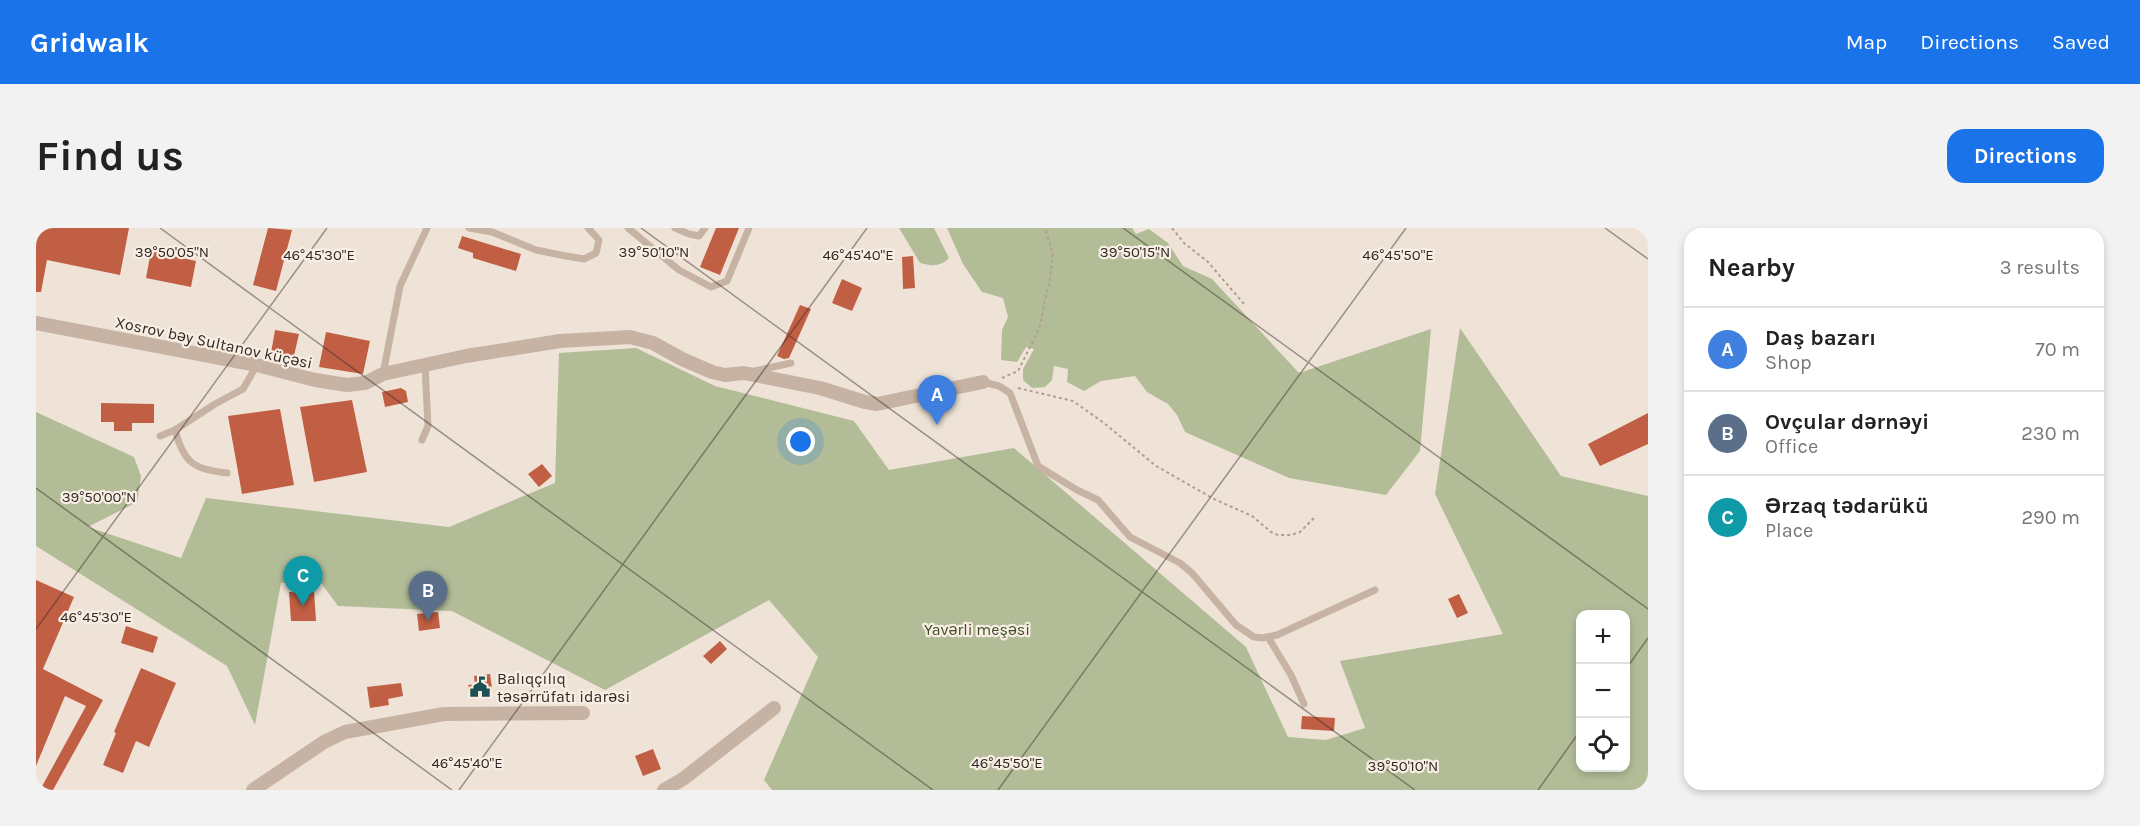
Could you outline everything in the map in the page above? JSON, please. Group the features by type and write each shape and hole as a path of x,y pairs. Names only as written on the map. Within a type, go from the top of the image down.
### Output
{"street":[{"name":"Xosrov bəy Sultanov küçəsi","path":"36,323 257,365 347,386 365,383 383,374 466,356 560,341 630,337 653,343 700,368 726,375 744,373 820,388 877,404 983,382"},
{"path":"664,790 683,779 774,708"},
{"path":"253,790 324,742 345,732 444,714 583,713"}],"lane":[{"path":"383,374 400,286 427,228"},
{"path":"469,228 499,234 536,250 584,259 596,253 599,240 588,228"},
{"path":"628,228 679,270 711,287 727,281 749,228"},
{"path":"675,228 694,236 699,236 705,228"},
{"path":"744,373 790,363"},
{"path":"160,436 175,430 243,388 257,365"},
{"path":"422,440 428,426 425,365"},
{"path":"983,382 999,386 1010,393 1038,466 1098,500 1130,537 1180,563 1200,581 1236,625 1254,637 1277,635 1375,590"},
{"path":"175,430 180,451 192,463 210,471 228,473"},
{"path":"1268,637 1291,675 1304,704"}],"path":[{"path":"983,382 1018,371 1039,329 1053,254 1045,228"},
{"path":"1172,228 1184,243 1208,262 1244,303"},
{"path":"1010,386 1073,401 1156,466 1214,499 1252,516 1278,535 1300,532 1316,516"}],"green space":[{"path":"899,228 934,228 949,258 936,265 920,263"},
{"path":"947,228 1132,228 1136,234 1149,229 1168,243 1183,266 1212,279 1299,373 1431,329 1420,451 1386,495 1289,478 1185,432 1177,415 1168,404 1147,392 1135,376 1101,381 1084,391 1067,382 1068,369 1054,366 1052,380 1045,387 1032,388 1023,380 1023,369 1034,349 1026,347 1017,362 1001,360 1002,330 1008,317 1003,298 982,292 963,264"},
{"name":"Yavərli meşəsi","path":"1460,328 1561,476 1648,496 1648,790 772,790 764,780 818,657 769,600 605,690 452,611 338,606 318,579 281,583 255,725 227,666 36,546 36,412 134,457 141,476 137,502 88,527 181,558 206,498 449,527 555,483 559,353 636,348 715,386 854,421 889,470 1014,448 1246,647 1288,737 1326,740 1365,728 1340,661 1503,634 1435,494"}],"building":[{"path":"36,228 129,228 120,275 47,260 41,292 36,292"},
{"path":"268,228 292,230 276,291 253,285"},
{"path":"716,228 739,228 720,275 700,267"},
{"path":"462,236 521,254 516,271 473,258 473,253 458,248"},
{"path":"151,251 196,261 191,287 146,278"},
{"path":"913,256 915,288 903,289 902,257"},
{"path":"842,279 862,288 852,311 832,303"},
{"path":"800,305 811,309 789,358 784,359 777,356"},
{"path":"275,330 299,334 292,364 270,359"},
{"path":"326,332 370,341 363,374 319,367"},
{"path":"401,388 406,391 408,402 385,407 382,392"},
{"path":"352,400 367,472 314,482 300,407"},
{"path":"101,403 154,404 154,423 132,423 132,431 114,431 114,422 101,422"},
{"path":"280,409 294,485 242,494 228,416"},
{"path":"1648,413 1648,444 1600,466 1588,444"},
{"path":"542,464 552,476 539,487 528,474"},
{"path":"36,580 74,597 43,669 103,700 53,790 40,790 86,706 65,696 36,766"},
{"path":"314,591 316,621 291,621 289,592"},
{"path":"1459,594 1468,613 1457,618 1448,599"},
{"path":"438,612 440,628 419,631 417,614"},
{"path":"126,626 158,637 153,653 121,643"},
{"path":"720,641 727,649 711,664 703,656"},
{"path":"141,668 176,683 149,747 136,741 123,773 103,765"},
{"name":"Balıqçılıq təsərrüfatı idarəsi","path":"490,674 492,688 489,696 469,694 468,685 475,684 474,676"},
{"path":"401,683 403,696 388,699 389,705 370,708 367,687"},
{"path":"1302,716 1335,718 1334,731 1301,729"},
{"path":"653,749 661,769 643,776 635,756"}],"place":[{"name":"Daş bazarı","path":"937,425"},
{"name":"Ərzaq tədarükü","path":"303,606"},
{"name":"Ovçular dərnəyi","path":"428,621"},
{"name":"Balıqçılıq təsərrüfatı idarəsi","path":"480,687"}]}
